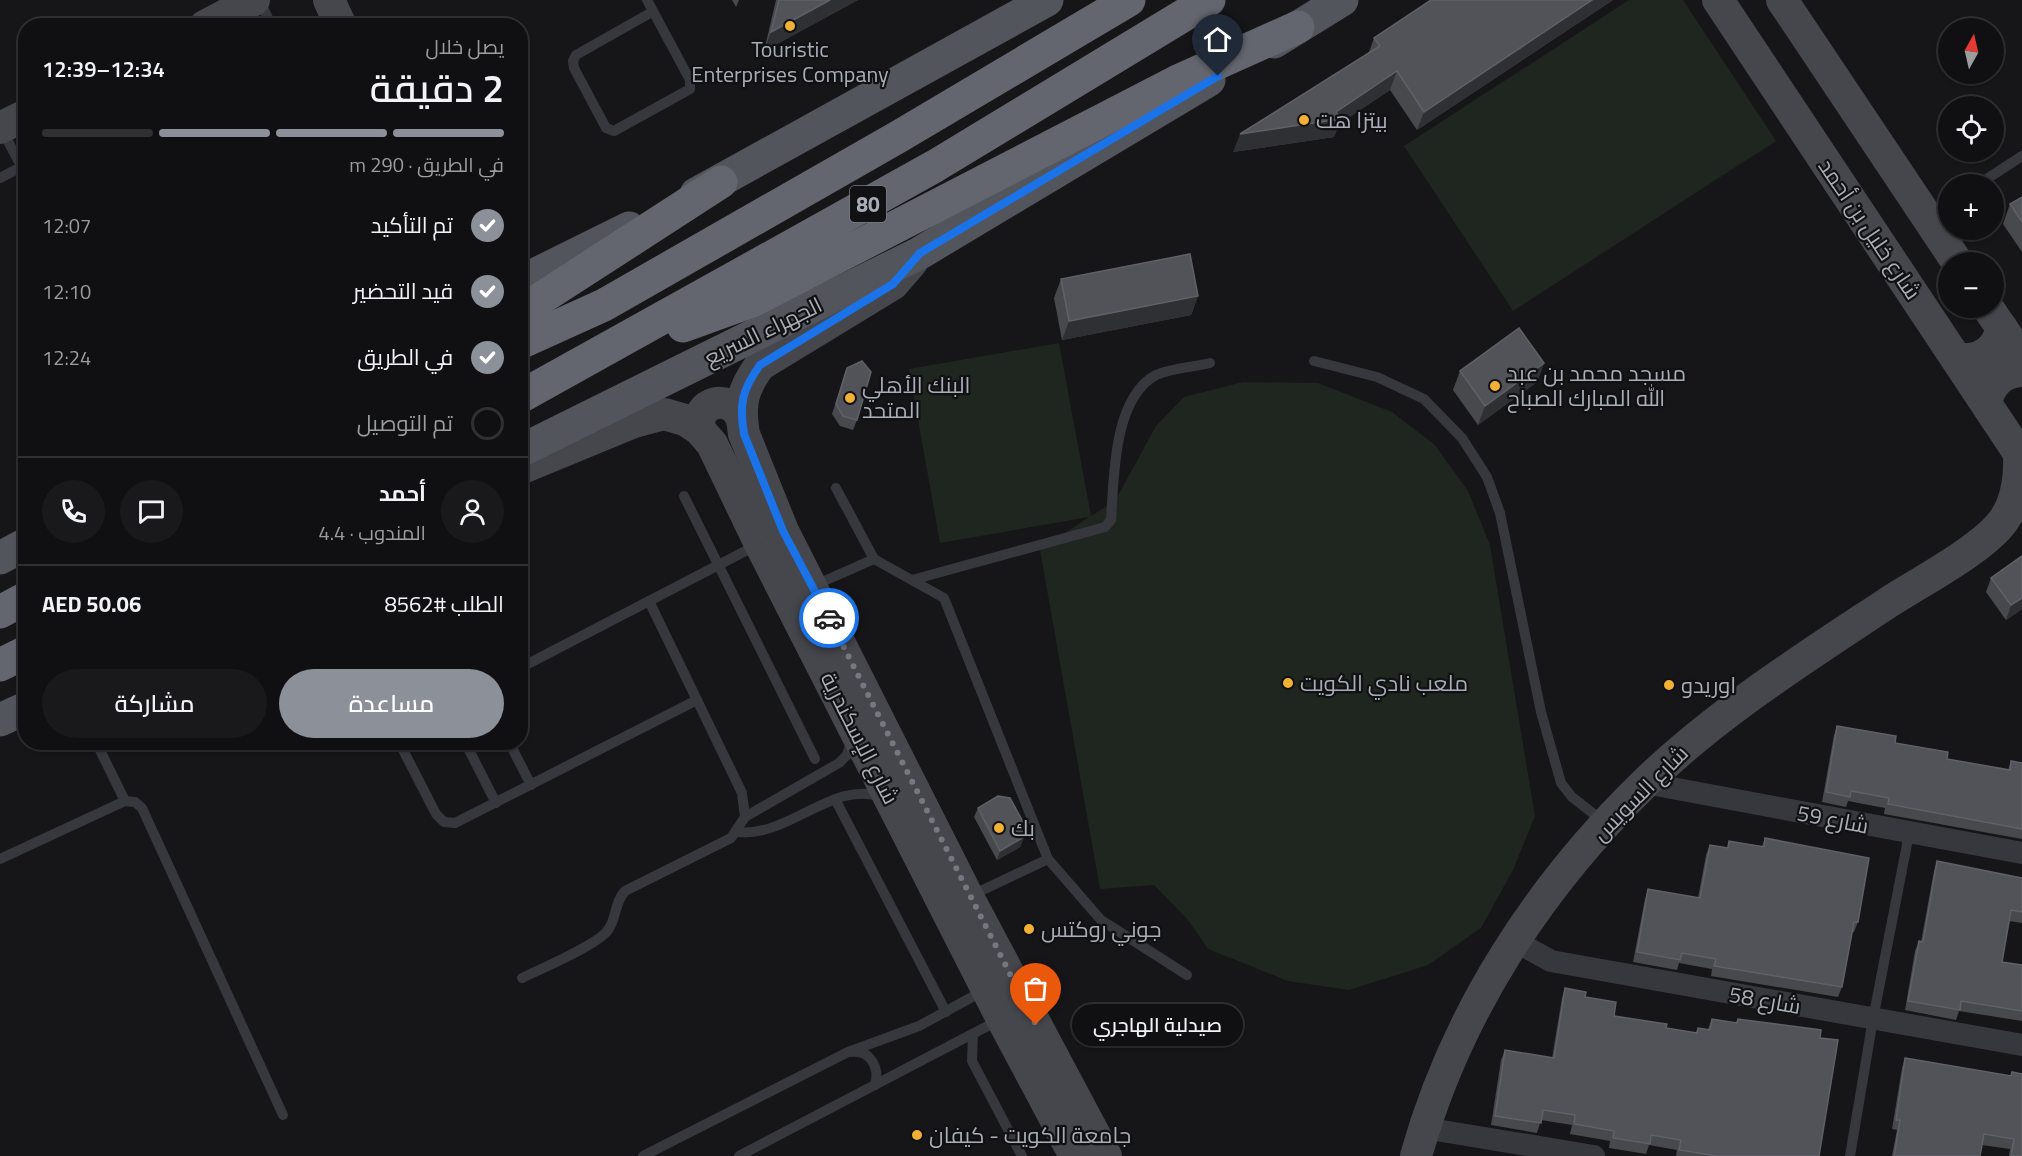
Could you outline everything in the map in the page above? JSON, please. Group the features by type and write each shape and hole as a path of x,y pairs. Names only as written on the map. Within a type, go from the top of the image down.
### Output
{"highway":[{"name":"80","path":"528,339 614,299 898,137 1129,0"},
{"name":"80","path":"528,393 935,166 1209,0"},
{"path":"588,361 752,301 1180,80 1298,27"},
{"path":"528,307 721,182"},
{"path":"0,612 18,602"},
{"path":"0,664 18,655"}],"main road":[{"path":"528,276 721,182 1047,0"},
{"name":"الجهراء السريع","path":"528,447 920,253 1342,0"},
{"path":"0,558 18,548"},
{"path":"0,720 18,712"}],"street":[{"path":"219,18 254,0"},
{"name":"شارع خليل بن أحمد","path":"1718,0 2020,455"},
{"path":"1782,0 1953,248"},
{"path":"0,128 18,119"},
{"name":"شارع الإسكندرية","path":"920,253 893,284 760,365 745,386 741,417 772,538 853,724 893,802 1014,1013 1075,1156"},
{"path":"1958,359 1978,358 1987,354 1994,347 1995,318"},
{"path":"1995,318 2022,358"},
{"path":"1986,402 1988,392 2001,376 2022,371"},
{"path":"699,429 699,417 707,406 713,403 727,403 738,411 741,417"},
{"name":"شارع الإسكندرية","path":"528,466 634,423 664,414 685,420 699,429 712,444 772,538 813,586 968,897 998,982"},
{"name":"شارع السويس","path":"1420,1142 1440,1083 1481,994 1513,940 1574,860 1645,783 1695,738 1840,634 1988,537 2001,524 2014,499 2020,472 2020,455"},
{"name":"شارع السويس","path":"1988,537 2022,532"},
{"name":"شارع 59","path":"1645,783 1909,834 2022,853"},
{"name":"شارع 58","path":"1513,940 1551,961 2022,1045"},
{"name":"شارع الإسكندرية","path":"1014,1013 1106,1156"},
{"path":"1420,1142 1594,1156"}],"lane":[{"path":"259,0 268,18"},
{"path":"646,0 690,80 690,89 614,131 606,128 574,69 573,61 576,55 652,12"},
{"path":"0,128 18,161"},
{"path":"1994,174 2022,156"},
{"path":"0,178 18,174"},
{"path":"1314,361 1377,377 1424,399 1462,438 1486,477 1500,513 1541,712 1561,783 1572,797 1607,824"},
{"path":"912,580 1105,526 1111,520 1116,454 1124,419 1137,394 1156,375 1210,363"},
{"path":"836,488 874,559 944,598 1048,859 1101,920 1187,975"},
{"path":"684,496 815,759"},
{"path":"528,664 772,538"},
{"path":"813,586 874,559"},
{"path":"649,601 742,793 745,817"},
{"path":"403,750 436,814 444,822 455,823 697,700"},
{"path":"522,978 603,936 612,923 615,906 625,891 724,842 737,832 745,817 839,763 847,754 853,724"},
{"path":"100,750 125,801"},
{"path":"469,750 496,803"},
{"path":"513,750 531,785"},
{"path":"737,832 755,833 773,829 848,794 864,793 893,802"},
{"path":"836,799 946,1012"},
{"path":"0,859 125,801 135,802 142,808 283,1115"},
{"path":"1850,1156 1873,1019 1909,834"},
{"path":"968,897 1048,859"},
{"path":"643,1156 848,1052 919,1026 998,982"},
{"path":"739,1156 1014,1013"},
{"path":"973,1034 972,1061 1022,1156"},
{"path":"848,1052 857,1051 872,1060 877,1068 875,1085"}],"shaded area":[{"path":"1629,0 1683,0 1776,141 1513,311 1404,146"},
{"name":"ملعب نادي الكويت","path":"1059,343 1091,516 1115,501 1156,426 1184,397 1243,382 1318,383 1392,412 1435,445 1468,491 1490,545 1535,816 1513,870 1481,928 1428,965 1349,990 1288,981 1208,949 1188,920 1154,885 1100,889 1040,550 1089,517 940,543 909,369"}],"building":[{"path":"779,0 830,0 771,32"},
{"path":"1431,0 1592,0 1424,112 1397,71 1336,112 1341,119 1240,134 1380,46 1374,38"},
{"path":"2022,197 2022,222 2010,204"},
{"path":"1190,254 1198,296 1069,321 1061,279"},
{"path":"1519,328 1544,363 1485,406 1460,371"},
{"name":"البنك الأهلي المتحد","path":"862,361 871,372 857,420 843,416 836,404 847,368"},
{"path":"2022,556 2022,598 2011,605 1991,578"},
{"path":"1837,726 1896,736 1895,743 1948,752 1947,759 2010,770 2011,761 2022,763 2022,829 1888,804 1889,798 1851,791 1850,797 1826,792"},
{"name":"بك","path":"998,796 1010,798 1027,829 1024,837 1000,851 978,808"},
{"path":"1765,838 1869,858 1858,922 1854,922 1842,987 1714,966 1716,959 1682,953 1680,960 1637,952 1648,889 1700,898 1710,845 1728,848 1729,841 1764,847"},
{"path":"1937,861 2022,878 2022,912 2011,910 2002,962 2022,965 2022,1011 1961,1001 1960,1010 1908,1001 1919,941 1923,942"},
{"path":"1565,988 1586,992 1585,997 1616,1002 1614,1016 1667,1024 1666,1028 1697,1033 1698,1028 1710,1030 1712,1019 1737,1023 1738,1019 1821,1030 1820,1038 1838,1040 1819,1156 1717,1156 1679,1150 1681,1140 1651,1135 1650,1144 1613,1138 1614,1131 1574,1124 1575,1115 1543,1110 1541,1123 1495,1116 1505,1050 1554,1058"},
{"path":"1905,1058 2011,1076 2012,1072 2022,1074 2022,1156 2011,1156 2014,1139 1984,1134 1980,1156 1894,1156 1900,1120 1896,1120"}],"way so far":[{"path":"829,618 968,897 1036,1025"}],"place":[{"name":"Touristic Enterprises Company","path":"790,26"},
{"name":"بيتزا هت","path":"1304,120"},
{"name":"مسجد محمد بن عبد الله المبارك الصباح","path":"1495,386"},
{"name":"البنك الأهلي المتحد","path":"850,398"},
{"name":"ملعب نادي الكويت","path":"1288,683"},
{"name":"اوريدو","path":"1669,685"},
{"name":"بك","path":"999,828"},
{"name":"جوني روكتس","path":"1029,929"},
{"name":"صيدلية الهاجري","path":"1036,1025"},
{"name":"جامعة الكويت - كيفان","path":"917,1135"}],"route":[{"path":"829,618 783,531 744,434 741,417 745,386 760,365 893,284 920,253 1218,76"}]}
